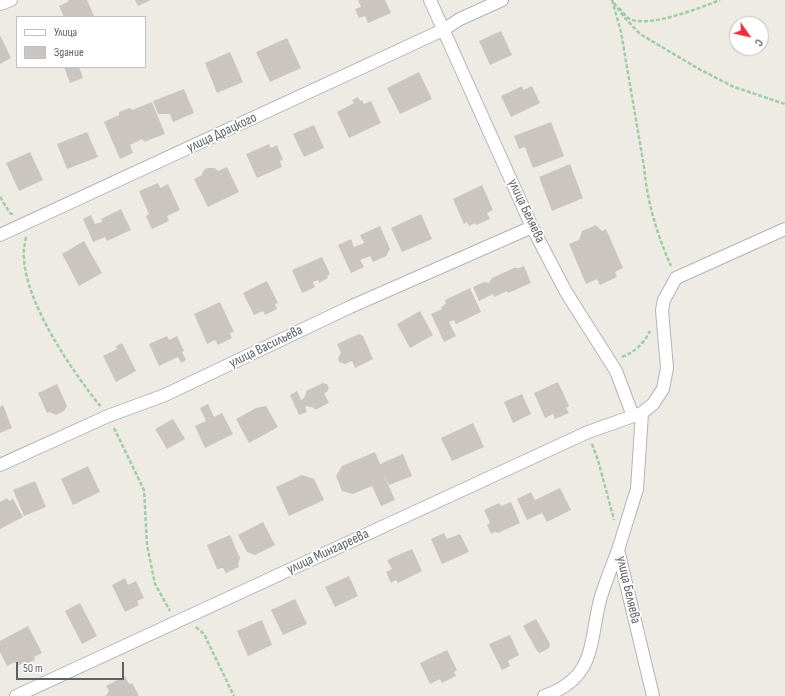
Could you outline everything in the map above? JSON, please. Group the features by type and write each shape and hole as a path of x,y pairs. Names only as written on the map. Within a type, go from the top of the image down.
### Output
{"street":[{"path":"0,4 11,0"},
{"name":"улица Беляева","path":"430,0 532,227 566,292 616,371 637,415 637,489 618,550 653,696"},
{"name":"улица Драцкого","path":"0,235 443,30 460,19 502,0"},
{"name":"улица Васильева","path":"0,466 108,416 165,396 350,307 532,227"},
{"path":"637,415 654,404 663,389 667,368 662,310 664,300 676,278 785,229"},
{"name":"улица Мингареева","path":"16,696 588,432 637,415"},
{"path":"544,696 556,692 577,677 590,653 600,599 618,550"}],"path":[{"path":"611,0 629,19 645,22 678,16 720,0"},
{"path":"611,0 624,18 640,34 699,69 734,87 785,104"},
{"path":"611,0 620,32 650,204 664,251 676,278"},
{"path":"0,197 10,213 27,223 24,258 29,287 50,332 85,388 108,416 144,490 147,545 155,584 176,622 194,626 204,634 234,696"},
{"path":"604,351 619,358 632,353 647,338 650,331"},
{"path":"588,432 598,460 615,526"}],"building":[{"path":"68,0 87,0 94,16 64,16 59,6 68,2"},
{"path":"135,0 151,0 138,6"},
{"path":"358,0 385,0 391,13 368,23 365,16 359,18 355,9 361,7"},
{"path":"501,31 512,55 490,65 479,41"},
{"path":"0,35 11,58 0,64"},
{"path":"287,38 301,68 270,82 256,52"},
{"path":"230,52 243,82 217,93 205,63"},
{"path":"64,68 79,68 83,78 70,83"},
{"path":"419,72 432,99 400,114 387,88"},
{"path":"522,86 523,90 532,86 540,103 511,117 501,96"},
{"path":"184,89 194,113 173,122 170,114 158,114 153,101"},
{"path":"358,97 364,104 371,101 381,123 349,138 337,112 354,103 352,100"},
{"path":"152,102 165,134 144,142 142,139 130,145 133,153 120,159 104,122 119,115 119,112 130,108 132,110"},
{"path":"551,122 564,156 533,168 525,147 519,149 514,136"},
{"path":"314,125 324,148 304,157 293,134"},
{"path":"87,132 98,157 67,169 57,144"},
{"path":"269,144 271,148 277,145 283,160 280,161 282,167 257,178 246,154"},
{"path":"30,152 43,180 19,191 6,163"},
{"path":"570,164 583,198 552,211 539,177"},
{"path":"227,167 239,192 208,207 194,179 202,175 203,171 207,168 215,168 218,171"},
{"path":"158,183 160,188 168,184 180,210 167,216 169,221 152,229 146,216 149,214 139,191"},
{"path":"482,185 493,210 487,213 490,219 476,225 475,223 469,226 467,222 464,224 453,199"},
{"path":"121,209 131,230 107,241 105,237 93,242 83,219 91,215 95,224 102,222 101,219"},
{"path":"421,214 432,239 402,252 391,228"},
{"path":"596,225 602,231 606,229 623,268 615,272 617,277 600,285 597,279 586,284 569,244 579,240 582,231"},
{"path":"380,226 390,249 386,256 373,262 370,256 360,260 364,267 351,273 338,245 351,239 354,247 364,243 360,235"},
{"path":"84,241 102,273 79,286 62,254"},
{"path":"322,257 330,274 327,276 328,278 319,283 318,280 313,282 315,287 302,293 292,270"},
{"path":"524,266 531,283 508,293 507,291 494,297 493,294 479,301 473,287 484,282 489,283 492,278 514,268"},
{"path":"267,281 278,303 275,304 277,309 265,315 263,311 254,315 243,293"},
{"path":"470,288 481,312 456,324 454,320 449,322 456,336 444,342 431,314 442,309 441,307 446,304 445,300"},
{"path":"220,302 234,332 230,333 232,338 218,345 215,340 207,344 194,314"},
{"path":"420,311 433,335 410,348 397,324"},
{"path":"359,334 363,336 373,359 355,368 352,361 345,364 339,362 338,358 341,353 337,344"},
{"path":"167,336 169,340 177,336 184,351 182,352 186,360 181,363 178,357 159,366 149,344"},
{"path":"122,343 136,371 116,382 103,356 117,349 116,346"},
{"path":"558,382 569,406 566,408 569,413 555,419 553,414 545,418 534,393"},
{"path":"323,383 327,384 329,388 327,392 324,393 329,403 315,410 314,408 308,406 305,407 307,412 299,415 290,395 297,391 301,400 304,398 306,391"},
{"path":"57,384 67,406 64,411 56,415 50,412 47,413 38,393"},
{"path":"522,394 531,414 513,423 504,402"},
{"path":"208,404 214,417 222,413 233,434 205,448 195,426 206,421 200,408"},
{"path":"3,405 12,428 0,433 0,407"},
{"path":"266,406 278,427 249,443 236,419 256,408"},
{"path":"173,419 185,439 167,449 155,429"},
{"path":"473,423 484,447 452,461 441,438"},
{"path":"375,452 380,464 403,454 412,476 389,485 383,473 395,500 381,506 372,486 353,494 342,491 336,476 342,466"},
{"path":"88,466 100,492 73,505 61,479"},
{"path":"302,475 314,479 324,500 289,516 276,487"},
{"path":"35,481 46,507 24,516 13,490"},
{"path":"560,488 571,510 547,522 542,513 527,520 517,499 531,492 535,500"},
{"path":"7,498 9,501 13,499 23,517 0,529 0,502"},
{"path":"511,502 520,523 498,533 495,532 491,534 487,525 490,523 484,510 499,503 501,506"},
{"path":"263,522 275,545 255,555 247,552 238,535"},
{"path":"444,533 447,539 460,534 469,552 442,564 431,539"},
{"path":"230,535 240,558 238,564 239,567 226,573 223,568 217,569 207,545"},
{"path":"412,549 422,571 398,583 396,580 391,583 386,572 392,569 387,560"},
{"path":"349,576 358,596 335,607 325,587"},
{"path":"125,578 128,585 136,581 144,598 137,601 139,605 125,612 112,585"},
{"path":"295,599 307,624 283,635 271,610"},
{"path":"80,603 97,636 82,644 65,611"},
{"path":"536,619 550,644 549,648 540,653 537,651 523,626"},
{"path":"262,620 272,645 248,656 237,631"},
{"path":"28,626 42,653 34,657 35,660 26,664 25,662 17,666 15,662 7,666 0,652 0,641"},
{"path":"510,635 519,655 508,661 510,666 502,670 489,644"},
{"path":"447,650 457,670 454,672 456,676 442,683 440,679 430,684 420,663"},
{"path":"125,676 129,684 132,683 139,696 106,696 109,691 106,686"}]}
